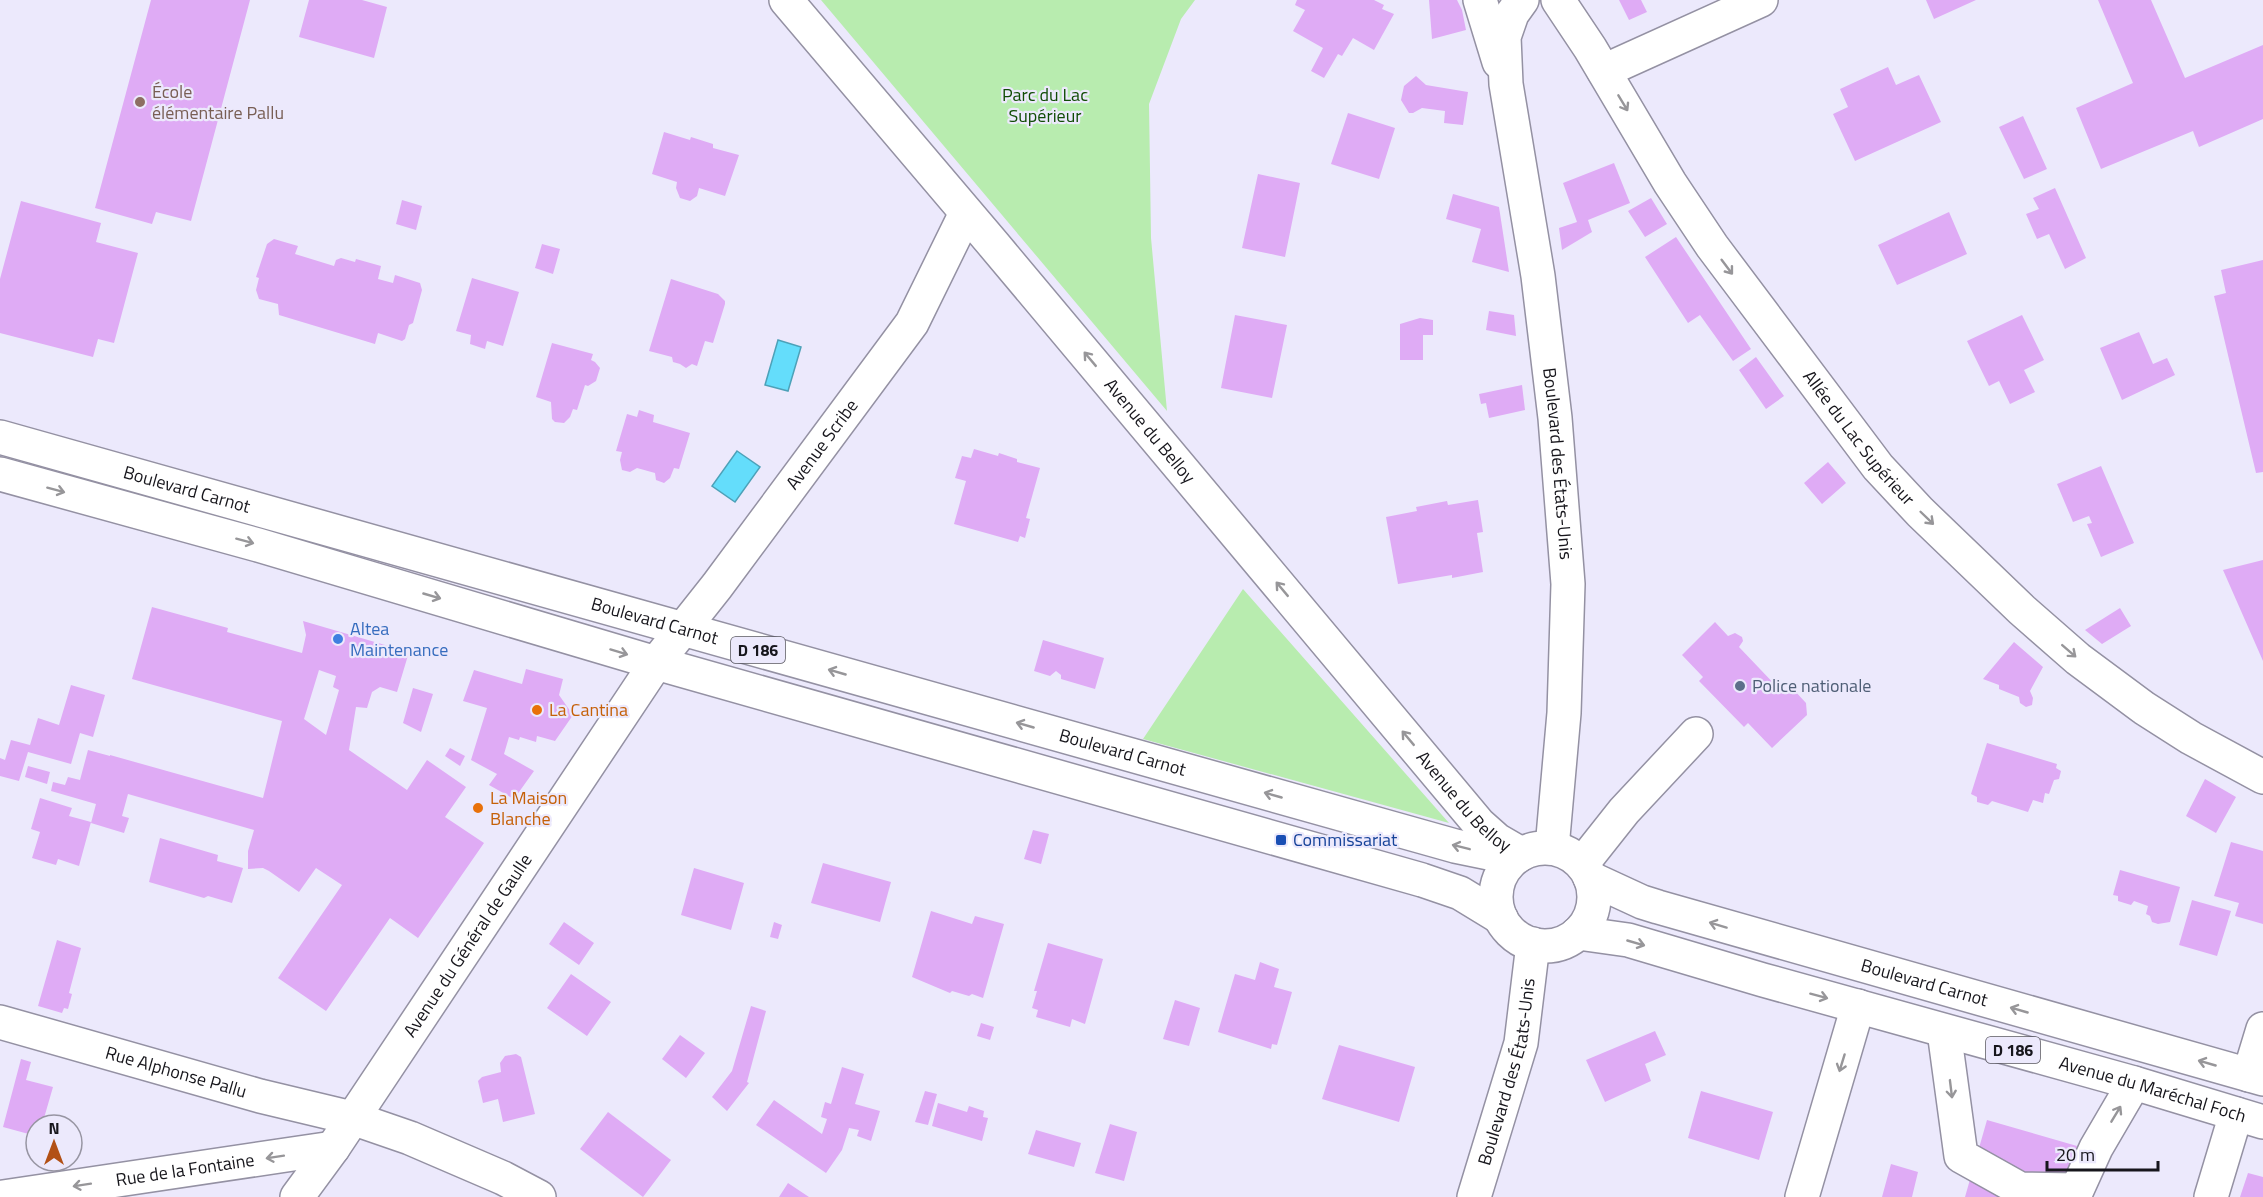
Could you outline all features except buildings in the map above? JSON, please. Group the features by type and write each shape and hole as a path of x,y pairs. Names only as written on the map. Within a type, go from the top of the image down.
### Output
{"street":[{"name":"Avenue du Belloy","path":"786,0 1002,254 1479,824 1497,840 1530,853"},
{"name":"Boulevard des États-Unis","path":"1480,0 1506,84"},
{"name":"Boulevard des États-Unis","path":"1522,0 1512,14 1504,37 1506,84 1539,288 1555,418 1568,584 1564,713 1530,853"},
{"name":"Allée du Lac Supérieur","path":"1558,0 1604,71 1670,183 1712,246 1878,467 1920,512 2022,610 2078,659 2144,708 2181,732 2263,777"},
{"path":"1604,71 1761,0"},
{"name":"Avenue Scribe","path":"656,663 684,629 912,323 966,213"},
{"name":"Boulevard Carnot","path":"0,437 1455,846 1486,853 1530,853"},
{"name":"Boulevard Carnot","path":"0,474 258,545 656,663 1432,884 1460,893 1501,918"},
{"name":"Avenue du Général de Gaulle","path":"297,1197 333,1148 656,663"},
{"path":"1586,871 1624,811 1696,734"},
{"path":"1530,853 1569,854 1586,871 1594,893 1593,910 1578,933 1557,944 1533,944 1514,934 1501,918 1497,900 1499,881 1504,870 1530,853"},
{"name":"Boulevard Carnot","path":"1586,871 1642,902 1658,907 2256,1077"},
{"name":"Avenue du Maréchal Foch","path":"1578,933 1628,940 1762,980 2134,1083 2249,1118"},
{"name":"Boulevard des États-Unis","path":"1474,1197 1521,1043 1533,944"},
{"path":"1802,1197 1858,1006"},
{"name":"Rue Alphonse Pallu","path":"0,1022 260,1096 352,1118 410,1138 502,1178 539,1197"},
{"path":"2256,1077 2263,1029"},
{"path":"1944,1031 1961,1156 2020,1190 2077,1190 2096,1148 2134,1083"},
{"path":"2211,1197 2249,1118"},
{"name":"Rue de la Fontaine","path":"3,1197 333,1148"}],"green space":[{"name":"Parc du Lac Supérieur","path":"821,0 1195,0 1181,19 1149,104 1151,238 1167,411"},
{"path":"1243,589 1449,823 1143,739"}],"water":[{"path":"778,340 801,347 788,391 765,385"},
{"path":"737,451 760,467 735,502 712,486"}],"place":[{"name":"École élémentaire Pallu","path":"140,102"},
{"name":"Altea Maintenance","path":"338,639"},
{"name":"Police nationale","path":"1740,686"},
{"name":"La Cantina","path":"537,710"},
{"name":"La Maison Blanche","path":"478,808"},
{"name":"Commissariat","path":"1281,840"}]}
